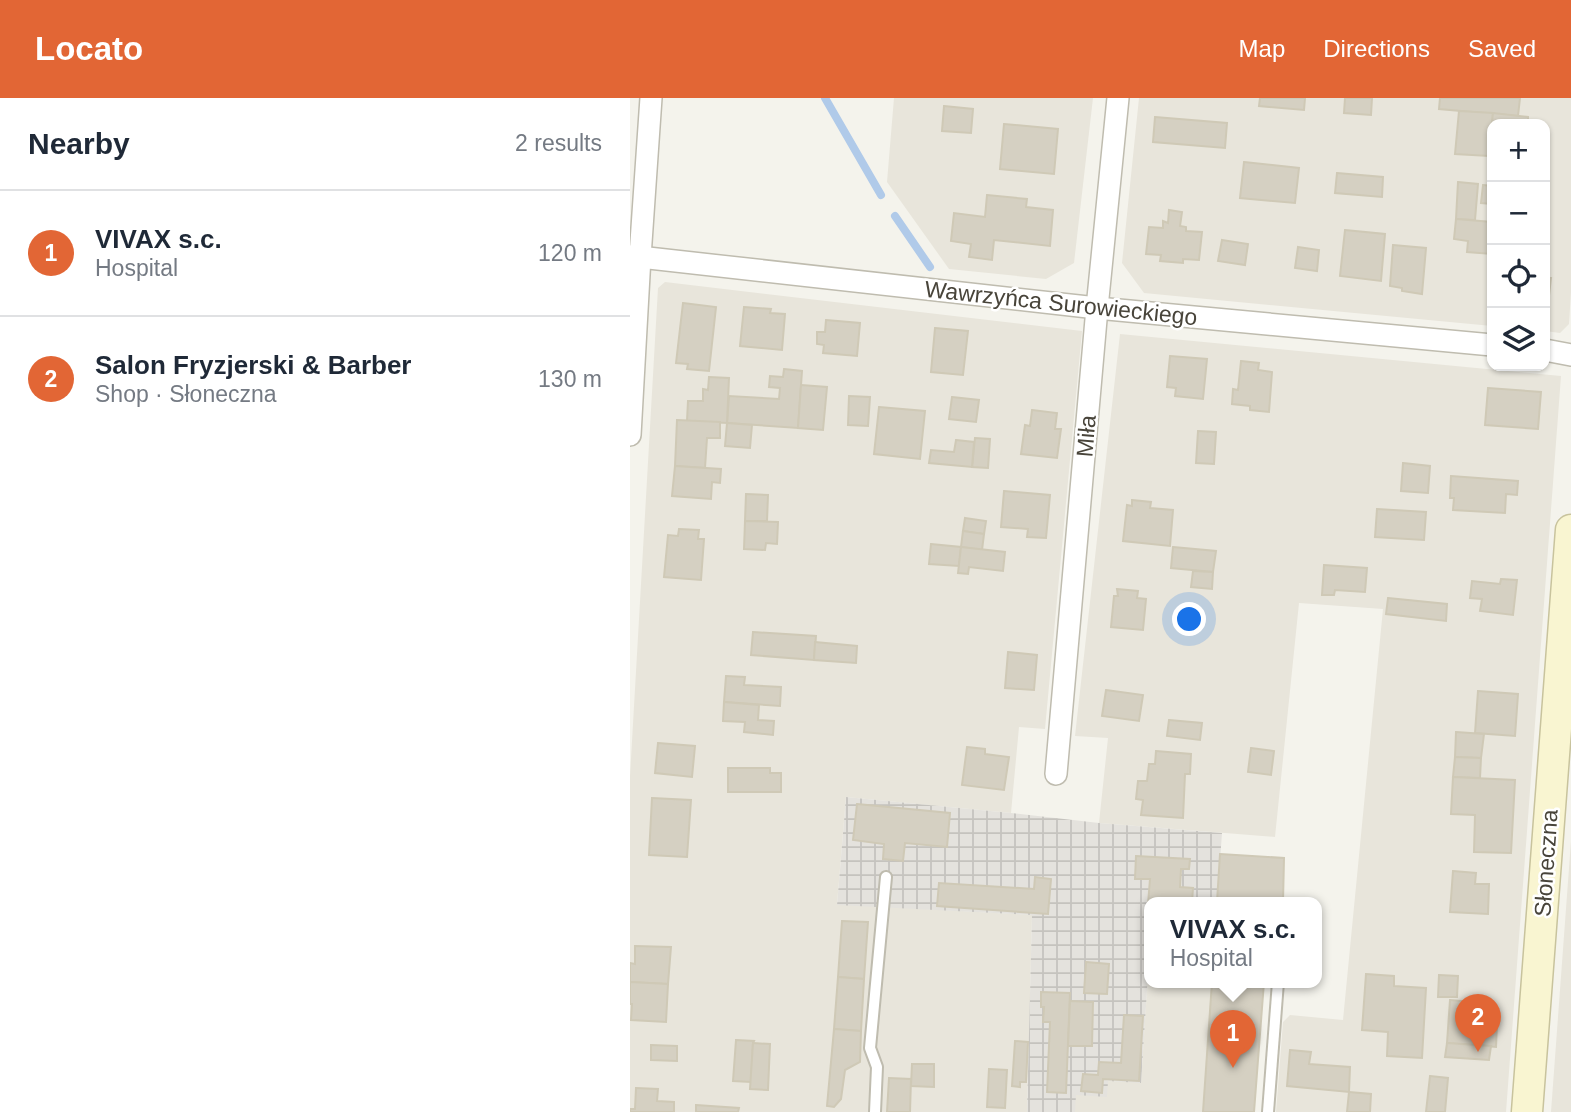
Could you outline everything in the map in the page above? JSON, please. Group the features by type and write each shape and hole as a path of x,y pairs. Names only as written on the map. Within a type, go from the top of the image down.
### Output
{"street":[{"path":"630,435 635,257 651,98"},
{"name":"Miła","path":"1056,774 1118,98"},
{"name":"Wawrzyńca Surowieckiego","path":"635,257 1097,307 1487,345"},
{"path":"1550,351 1571,355"},
{"name":"Słoneczna","path":"1527,1112 1571,530"}],"lane":[{"path":"875,1112 877,1067 870,1048 886,877"},
{"path":"1268,1112 1278,988"}],"shaded area":[{"path":"894,98 1093,98 1074,263 1046,279 949,269 887,182"},
{"path":"1139,98 1571,98 1571,292 1569,324 1560,333 1550,332 1550,119 1487,119 1487,326 1144,293 1122,263"},
{"path":"665,282 1082,331 1045,729 1019,727 1011,813 846,797 837,904 1032,915 1027,1112 630,1112 630,776 658,288"},
{"path":"1120,334 1561,376 1506,1112 1276,1112 1283,1022 1290,1015 1343,1020 1383,609 1299,603 1275,837 1099,823 1108,738 1075,736"},
{"path":"846,797 1222,833 1217,897 1144,897 1144,988 1147,988 1141,1083 1108,1081 1107,1097 1076,1095 1075,1112 1027,1112 1032,915 837,905"},
{"path":"1571,841 1571,1112 1551,1112"},
{"path":"1147,988 1212,988 1203,1112 1075,1112 1075,1095 1108,1081 1141,1082"}],"building":[{"path":"1260,98 1305,98 1304,110 1259,106"},
{"path":"1345,98 1372,98 1371,115 1344,113"},
{"path":"1440,98 1520,98 1518,116 1439,109"},
{"path":"944,106 973,109 971,133 942,131"},
{"path":"1459,111 1493,113 1492,119 1487,119 1487,156 1455,154"},
{"path":"1493,113 1528,117 1528,119 1492,119"},
{"path":"1155,117 1227,123 1225,148 1153,142"},
{"path":"1004,124 1058,129 1054,174 1000,169"},
{"path":"1244,162 1299,168 1295,203 1240,198"},
{"path":"1337,173 1383,177 1382,197 1335,193"},
{"path":"1458,182 1478,184 1475,220 1456,219"},
{"path":"1483,185 1487,185 1487,204 1481,203"},
{"path":"987,195 1027,199 1026,207 1053,210 1050,246 994,240 992,260 969,257 971,244 951,241 954,213 985,217"},
{"path":"1169,210 1182,212 1180,226 1186,227 1186,231 1202,232 1199,260 1183,259 1183,263 1160,261 1161,255 1146,254 1149,227 1163,228 1163,221 1168,223"},
{"path":"1456,219 1487,222 1487,254 1467,252 1468,241 1454,239"},
{"path":"1345,230 1385,234 1381,281 1340,276"},
{"path":"1222,240 1248,244 1245,265 1218,261"},
{"path":"1393,245 1426,248 1422,294 1390,286"},
{"path":"1298,247 1319,250 1317,271 1295,268"},
{"path":"683,303 716,307 709,371 687,369 688,364 676,363"},
{"path":"744,307 771,309 770,313 785,314 782,350 740,346"},
{"path":"826,320 860,323 857,356 823,353 824,345 817,344 817,332 825,332"},
{"path":"935,328 968,331 963,375 931,372"},
{"path":"1170,356 1207,359 1203,399 1175,396 1176,388 1167,387"},
{"path":"1241,361 1259,363 1258,370 1272,372 1269,412 1232,404 1233,389 1238,390"},
{"path":"784,369 802,371 798,428 727,423 729,396 779,399 780,388 769,387 770,376 783,377"},
{"path":"709,377 729,378 727,423 687,421 688,401 703,401 703,389 708,390"},
{"path":"801,385 827,387 823,430 798,428"},
{"path":"1488,388 1541,392 1538,429 1485,425"},
{"path":"849,396 870,397 868,426 848,425"},
{"path":"952,397 979,400 976,422 949,419"},
{"path":"879,407 925,411 920,459 874,454"},
{"path":"1032,410 1057,413 1055,429 1061,429 1057,458 1021,454 1025,425 1030,426"},
{"path":"677,420 720,422 720,438 707,438 705,468 675,466"},
{"path":"727,423 752,425 750,448 725,446"},
{"path":"1198,431 1216,432 1214,464 1196,463"},
{"path":"975,438 990,439 988,468 972,467"},
{"path":"956,440 974,442 972,467 929,463 931,450 954,452"},
{"path":"1403,463 1430,466 1428,493 1401,491"},
{"path":"675,466 721,469 720,483 712,482 711,499 672,496"},
{"path":"1451,476 1518,481 1517,495 1506,494 1505,513 1453,510 1454,498 1450,498"},
{"path":"1004,491 1050,495 1046,538 1027,537 1028,529 1001,527"},
{"path":"746,494 768,495 767,521 745,521"},
{"path":"1132,500 1151,502 1150,508 1173,510 1170,546 1123,541 1127,505 1132,506"},
{"path":"1377,509 1426,512 1424,540 1375,537"},
{"path":"965,518 986,521 984,534 963,531"},
{"path":"745,521 778,522 777,544 766,543 765,550 744,549"},
{"path":"679,529 699,530 698,539 704,539 701,580 664,577 668,535 678,536"},
{"path":"963,531 984,534 982,550 961,547"},
{"path":"931,544 961,547 959,566 929,564"},
{"path":"961,547 1005,552 1003,571 969,567 968,574 958,573"},
{"path":"1173,547 1216,551 1213,572 1171,568"},
{"path":"1324,565 1367,568 1365,592 1335,590 1334,595 1322,595"},
{"path":"1193,571 1213,572 1212,589 1191,587"},
{"path":"1501,579 1517,580 1513,615 1480,611 1482,599 1470,598 1472,581 1500,584"},
{"path":"1117,589 1138,591 1137,598 1146,599 1143,630 1111,627"},
{"path":"1388,598 1447,604 1446,621 1386,614"},
{"path":"753,632 816,636 814,660 751,655"},
{"path":"815,642 857,646 856,663 814,660"},
{"path":"1008,652 1037,655 1034,690 1005,688"},
{"path":"726,676 745,677 744,685 781,687 780,706 724,702"},
{"path":"1106,690 1143,695 1139,721 1102,716"},
{"path":"1478,691 1518,694 1515,736 1475,733"},
{"path":"724,702 759,705 758,720 774,721 773,735 744,732 745,722 723,721"},
{"path":"1169,720 1202,723 1200,740 1167,736"},
{"path":"1456,732 1484,734 1481,758 1455,757"},
{"path":"658,743 695,746 692,777 655,773"},
{"path":"967,747 985,749 985,754 1009,757 1004,790 962,785"},
{"path":"1251,748 1274,751 1271,775 1248,772"},
{"path":"1156,751 1191,754 1190,774 1185,774 1183,818 1141,815 1143,800 1136,799 1138,781 1147,781 1149,764 1155,764"},
{"path":"1455,757 1481,758 1480,778 1453,777"},
{"path":"728,768 770,768 770,773 781,773 781,792 728,792"},
{"path":"1453,777 1515,780 1511,853 1474,852 1475,815 1451,814"},
{"path":"652,798 691,800 687,857 649,855"},
{"path":"857,804 950,813 947,847 905,843 903,861 883,859 884,844 853,840"},
{"path":"1220,854 1284,858 1283,897 1217,897"},
{"path":"1136,856 1190,859 1189,869 1181,869 1180,887 1193,888 1192,897 1149,897 1150,879 1135,879"},
{"path":"1453,871 1476,873 1475,884 1489,884 1488,914 1450,912"},
{"path":"1035,877 1051,879 1048,914 937,906 939,883 1034,889"},
{"path":"842,921 868,922 864,979 838,977"},
{"path":"635,946 671,947 668,984 630,982 630,963 635,964"},
{"path":"1086,962 1109,964 1107,994 1084,993"},
{"path":"1366,974 1394,976 1394,986 1426,988 1422,1058 1387,1056 1388,1032 1362,1030"},
{"path":"1439,975 1458,976 1457,997 1438,997"},
{"path":"838,977 864,979 861,1031 834,1029"},
{"path":"630,982 668,984 666,1022 631,1020"},
{"path":"1212,988 1264,988 1254,1112 1203,1112"},
{"path":"1041,992 1070,993 1066,1093 1047,1092 1050,1022 1043,1022"},
{"path":"1450,1000 1494,1004 1496,1047 1447,1043"},
{"path":"1070,1001 1093,1002 1092,1046 1068,1046"},
{"path":"1124,1015 1143,1016 1139,1081 1103,1079 1102,1093 1081,1091 1083,1074 1098,1075 1099,1062 1121,1063"},
{"path":"834,1029 861,1031 860,1062 845,1070 841,1099 834,1107 827,1106"},
{"path":"736,1040 754,1041 751,1082 733,1081"},
{"path":"1015,1041 1028,1042 1026,1082 1020,1082 1020,1087 1012,1086"},
{"path":"753,1043 770,1044 768,1090 750,1089"},
{"path":"1447,1043 1491,1046 1489,1060 1445,1057"},
{"path":"651,1045 677,1046 677,1061 651,1060"},
{"path":"1290,1050 1311,1052 1309,1064 1350,1067 1349,1092 1287,1086"},
{"path":"912,1064 934,1064 934,1087 911,1086"},
{"path":"989,1069 1007,1070 1005,1108 987,1107"},
{"path":"1430,1076 1448,1078 1445,1112 1426,1112"},
{"path":"889,1078 911,1079 910,1112 887,1112"},
{"path":"636,1088 658,1089 657,1101 674,1102 674,1112 630,1112 630,1109 635,1109"},
{"path":"1349,1092 1371,1094 1370,1112 1347,1112"},
{"path":"696,1105 739,1108 738,1112 696,1112"}],"waterway":[{"path":"825,98 881,195"},
{"path":"895,216 930,267"}],"place":[{"name":"Salon Fryzjerski & Barber","path":"1478,1052"},
{"name":"VIVAX s.c.","path":"1233,1068"}]}
